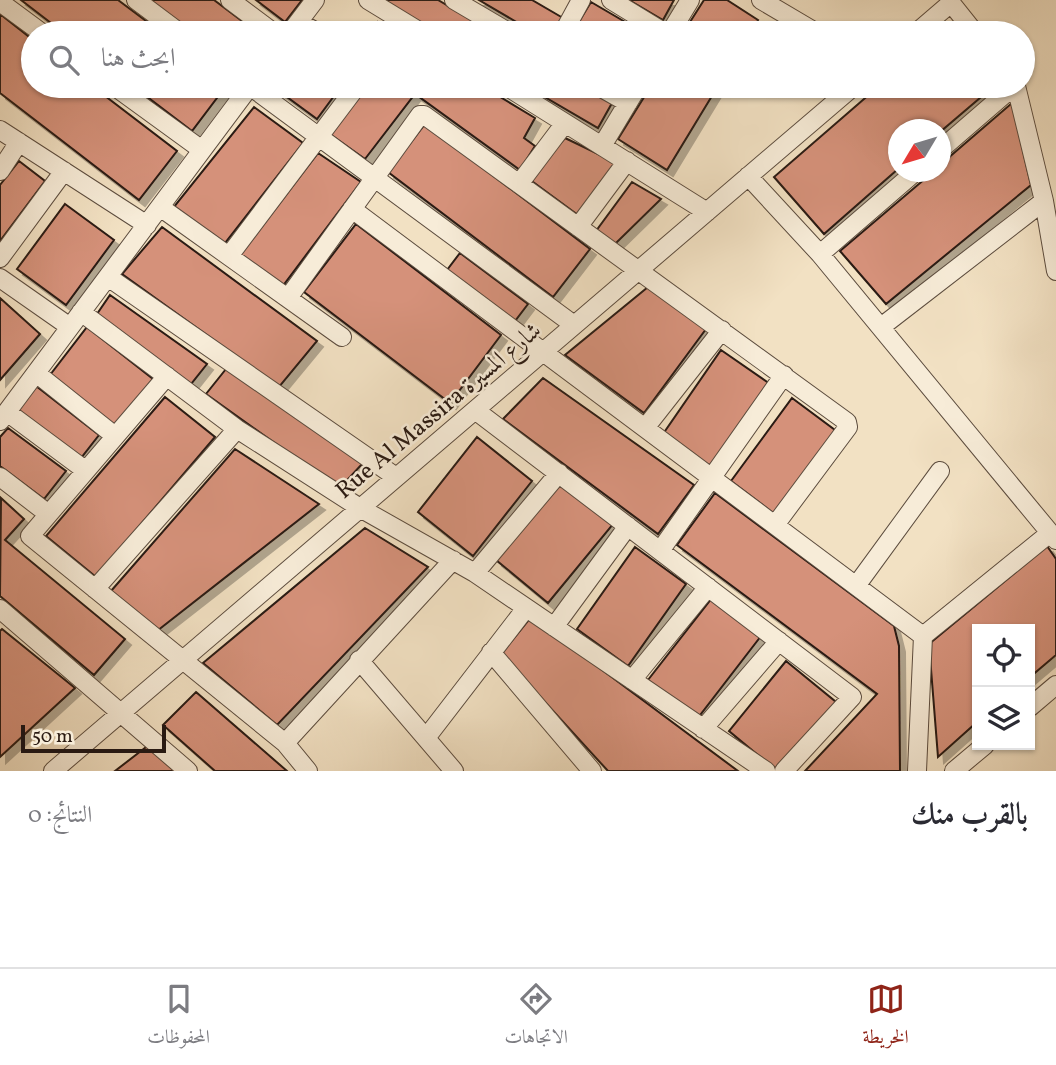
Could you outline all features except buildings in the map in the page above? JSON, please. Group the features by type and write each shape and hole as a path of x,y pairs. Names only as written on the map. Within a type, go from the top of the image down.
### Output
{"street":[{"path":"136,0 164,21"},
{"path":"230,0 258,21"},
{"path":"299,21 315,0"},
{"path":"368,0 402,21"},
{"path":"454,0 490,21"},
{"path":"570,21 581,0"},
{"path":"611,0 647,21"},
{"path":"675,21 690,0"},
{"path":"761,0 797,21"},
{"path":"0,2 26,21"},
{"path":"930,21 951,3 965,21"},
{"path":"130,98 202,150"},
{"path":"85,470 3,416 241,98"},
{"path":"266,98 574,325"},
{"path":"229,256 348,98"},
{"path":"525,98 706,212"},
{"path":"619,98 628,103"},
{"path":"601,146 631,98"},
{"name":"Rue Al Massira شارع المسيرة","path":"53,771 840,98"},
{"path":"951,141 1001,98"},
{"path":"1018,98 1044,201 1056,271"},
{"path":"288,298 421,114 784,375 848,425 775,525"},
{"path":"519,184 565,123"},
{"path":"0,130 147,225"},
{"path":"0,171 19,142"},
{"path":"578,227 627,161"},
{"path":"0,258 64,171"},
{"path":"748,176 820,254 1053,536 923,636 917,771"},
{"path":"820,254 903,182"},
{"path":"881,327 1044,201"},
{"path":"160,206 342,337"},
{"path":"352,209 923,636"},
{"path":"107,277 396,477"},
{"path":"0,278 76,320 167,376 237,429 360,508 475,573 765,771"},
{"path":"645,428 722,330"},
{"path":"36,373 115,436"},
{"path":"660,551 784,375"},
{"path":"167,376 30,536 285,743 308,771"},
{"path":"475,410 852,697 784,771"},
{"path":"95,589 237,429"},
{"path":"856,586 940,471"},
{"path":"475,573 559,473"},
{"path":"0,477 47,513"},
{"path":"554,627 628,526"},
{"path":"285,743 453,560"},
{"path":"632,680 708,587"},
{"path":"426,738 526,608"},
{"path":"1,612 122,712 188,771"},
{"path":"703,729 779,641"},
{"path":"491,652 592,771"},
{"path":"359,660 454,771"},
{"path":"1035,703 1056,685"},
{"path":"954,771 979,750"}]}
